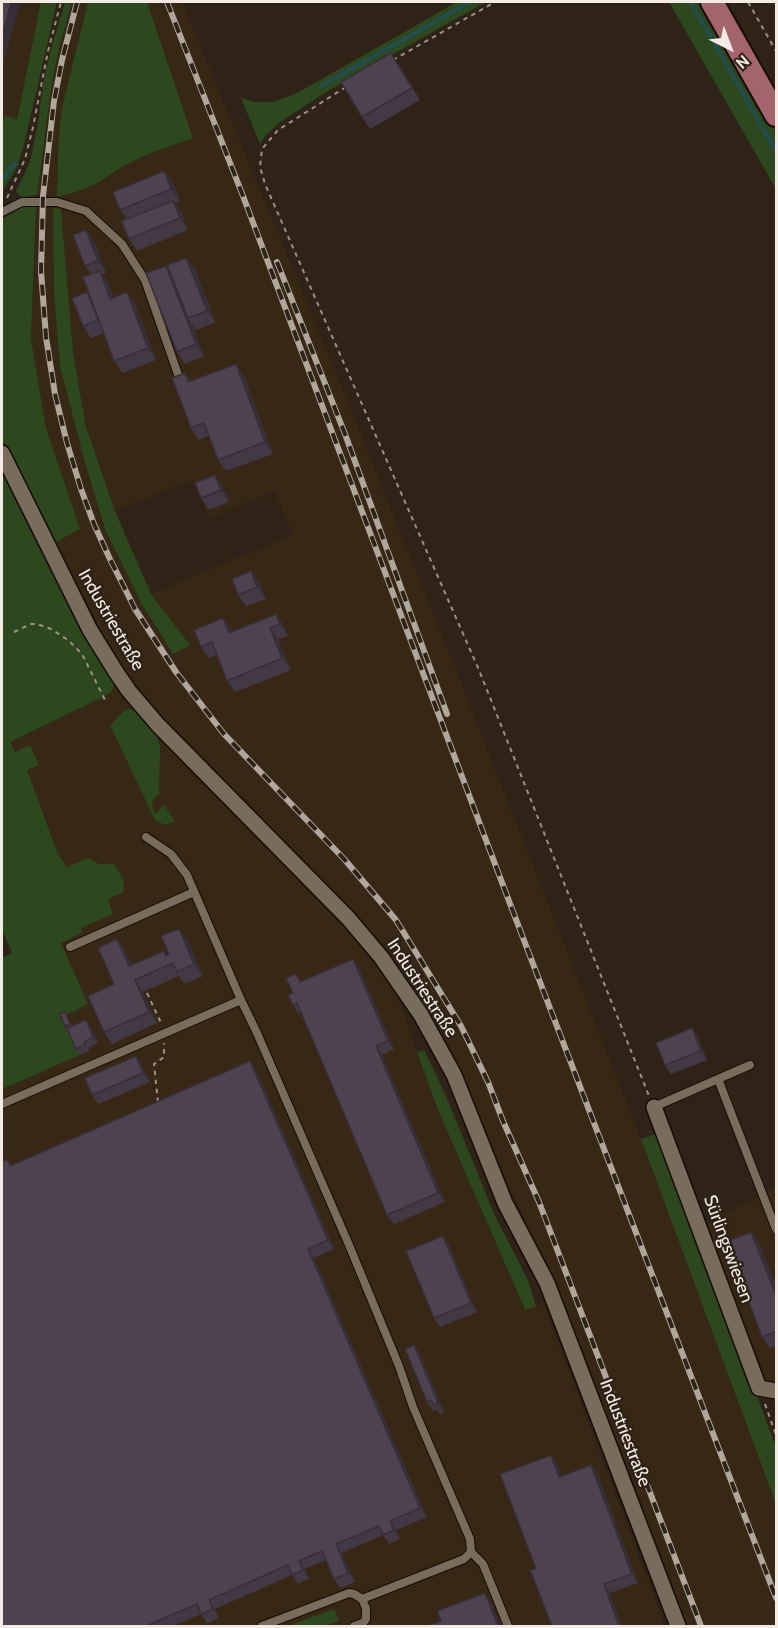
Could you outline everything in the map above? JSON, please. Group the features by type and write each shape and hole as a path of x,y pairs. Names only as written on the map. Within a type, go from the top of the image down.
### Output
{"main road":[{"path":"712,2 777,115"}],"street":[{"name":"Industriestraße","path":"2,453 90,630 129,691 159,725 348,918 400,982 421,1015 454,1075 505,1203 547,1283 678,1626"},
{"name":"Sürlingswiesen","path":"654,1107 759,1388"},
{"path":"759,1388 777,1391"}],"lane":[{"path":"2,212 22,202 57,202 86,211 122,244 145,280 182,385"},
{"path":"146,837 171,854 187,875 399,1366 413,1407 470,1539 471,1552 483,1564 508,1626"},
{"path":"70,947 194,892"},
{"path":"2,1104 241,1000"},
{"path":"654,1107 750,1065"},
{"path":"718,1079 777,1229"},
{"path":"362,1599 464,1559 471,1552"},
{"path":"262,1626 349,1593 362,1599 366,1608 366,1619 363,1623 354,1626"}],"path":[{"path":"6,200 25,159 61,2"},
{"path":"387,63 495,2"},
{"path":"748,2 777,51"},
{"path":"348,86 278,130 262,149 260,166 270,195 479,670 654,1107"},
{"path":"14,632 31,624 37,624 51,629 68,640 82,654 106,702"},
{"path":"147,993 161,1024 165,1041 164,1058 154,1064 159,1104"},
{"path":"759,1388 777,1435"}],"shaded area":[{"path":"2,2 41,2 17,119 2,125"},
{"path":"72,2 88,2 61,112 57,196 96,184 148,154 193,138 147,2 182,2 348,402 458,675 641,1139 776,1504 776,1626 685,1626 553,1280 505,1178 461,1071 427,1010 385,949 180,739 136,688 116,661 96,627 54,543 80,528 46,428 31,338 36,207 53,208 54,294 60,366 105,529 141,603 173,654 190,645 151,594 292,535 275,491 209,518 193,480 115,511 86,427 73,352 61,209 56,208 57,197 37,195 52,83"},
{"path":"97,657 155,733 350,933 372,959 398,998 438,1110 524,1309 543,1303 665,1626 2,1626 2,958 12,953 2,929 2,710"},
{"path":"776,1188 776,1384 770,1383 762,1375 703,1225"}],"green space":[{"path":"41,2 57,2 23,149 15,171 2,192 2,125 5,116 17,119"},
{"path":"65,2 72,2 52,83 37,195 22,197 16,191 31,158 50,52"},
{"path":"88,2 147,2 193,138 148,154 96,184 57,197 61,112"},
{"path":"457,2 486,2 328,91 279,123 260,144 241,98 255,102 273,102 297,93"},
{"path":"669,2 702,2 776,132 776,189"},
{"path":"22,207 36,207 31,338 46,428 80,529 54,543 2,440 2,219"},
{"path":"53,208 61,209 73,352 86,427 115,511 151,594 190,645 173,654 141,603 105,529 85,463 60,366 54,294"},
{"path":"2,467 88,640 114,684 109,694 10,742 15,752 30,745 39,765 27,770 57,852 67,867 88,858 99,864 114,864 123,878 124,892 108,899 113,914 81,928 82,933 61,943 88,1004 62,1017 80,1055 2,1089 2,958 12,953 2,929"},
{"path":"128,709 136,711 155,733 160,746 159,794 153,800 152,806 155,813 164,805 175,821 165,825 155,820 110,725"},
{"path":"424,1050 446,1096 495,1216 527,1278 536,1306 525,1310 438,1110 417,1052"},
{"path":"659,1133 776,1447 776,1504 641,1139"},
{"path":"334,1609 339,1621 324,1626 288,1626"}],"building":[{"path":"2,2 11,2 2,37"},
{"path":"391,53 412,88 362,117 341,82"},
{"path":"164,171 171,189 120,210 113,192"},
{"path":"173,201 180,218 129,239 121,221"},
{"path":"86,230 98,261 85,266 73,235"},
{"path":"186,258 207,311 188,318 167,265"},
{"path":"166,266 196,344 177,352 146,273"},
{"path":"100,271 110,299 127,292 148,348 114,361 83,277"},
{"path":"87,292 98,320 83,326 72,298"},
{"path":"236,364 265,442 218,460 204,423 191,428 172,378 185,373 188,382"},
{"path":"215,475 221,490 201,498 195,483"},
{"path":"251,571 257,587 238,595 232,579"},
{"path":"276,614 280,624 270,628 282,658 227,681 212,642 201,647 194,630 223,618 229,633"},
{"path":"179,929 194,964 177,972 173,963 135,980 149,1012 104,1032 88,996 114,984 98,948 117,939 129,966 164,951 166,956 169,954 161,936"},
{"path":"353,959 388,1041 376,1046 438,1193 387,1215 297,1003 293,1005 288,995 293,993 286,978 296,974 300,982"},
{"path":"65,1012 70,1024 65,1026 60,1014"},
{"path":"86,1020 93,1037 84,1042 85,1045 76,1049 67,1028"},
{"path":"692,1028 701,1051 665,1065 656,1043"},
{"path":"136,1056 143,1073 92,1095 85,1078"},
{"path":"250,1061 328,1240 308,1249 420,1508 390,1521 394,1530 383,1535 379,1526 336,1544 348,1573 334,1579 322,1551 299,1561 303,1570 292,1575 288,1565 209,1600 213,1609 201,1614 197,1604 146,1626 2,1626 2,1162 7,1159 10,1166"},
{"path":"751,1232 777,1298 777,1331 762,1337 726,1242"},
{"path":"443,1236 471,1303 434,1318 406,1251"},
{"path":"414,1345 438,1403 434,1405 431,1400 427,1402 405,1349"},
{"path":"551,1455 559,1477 591,1465 632,1574 604,1584 619,1626 552,1626 530,1570 536,1569 500,1474"},
{"path":"485,1593 498,1626 427,1626 441,1621 437,1611"}],"waterway":[{"path":"321,86 470,2"},
{"path":"691,2 776,151"},
{"path":"2,180 14,164 17,164"}],"railway":[{"path":"77,2 54,101 43,196 41,271 46,337 55,394 67,443 94,524 135,609 176,672 224,734 345,860 396,920 461,1026 488,1082 539,1202 701,1626"},
{"path":"167,2 243,196 512,909 776,1598"},
{"path":"277,262 345,434 447,714"}]}
